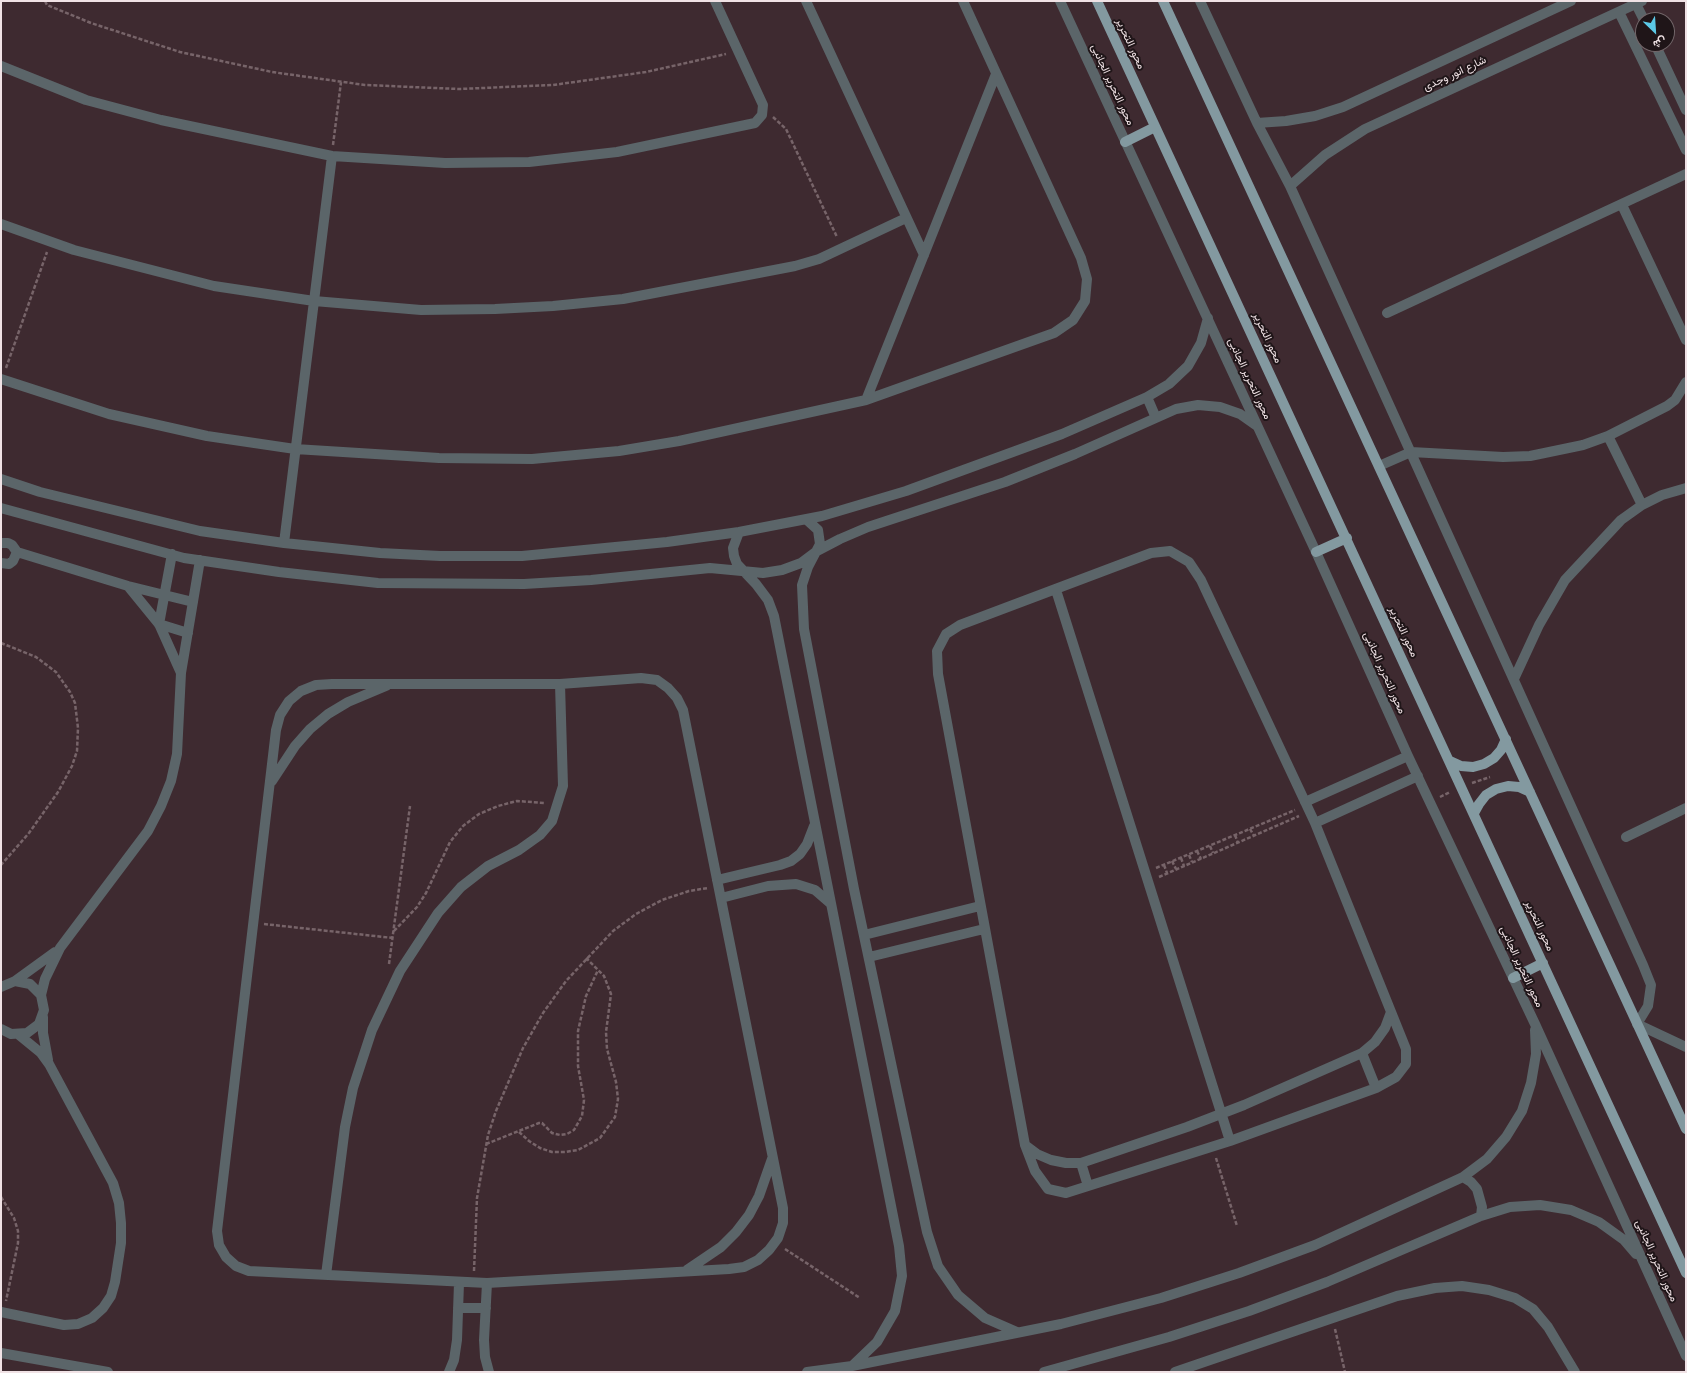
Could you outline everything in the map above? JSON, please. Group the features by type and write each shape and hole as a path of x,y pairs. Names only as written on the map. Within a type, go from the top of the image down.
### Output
{"main road":[{"name":"محور التحرير","path":"1097,1 1347,538 1686,1273"},
{"path":"1163,1 1686,1129"},
{"path":"1125,142 1155,128"},
{"path":"1316,552 1347,538"},
{"path":"1450,761 1461,766 1473,767 1484,764 1494,758 1501,750 1506,739"},
{"path":"1474,814 1486,795 1496,789 1508,786 1519,787 1530,792"},
{"path":"1513,978 1543,963"}],"street":[{"path":"1,66 86,100 161,120 332,156 445,163 529,162 617,152 750,125 759,120 763,110 715,1"},
{"path":"806,1 924,255"},
{"path":"2,380 109,414 207,436 295,449 439,458 532,459 619,451 678,441 866,400 1054,333 1073,320 1085,301 1087,279 1081,258 963,1"},
{"name":"محور التحرير الجانبى","path":"1060,1 1316,552 1408,756 1535,1024 1686,1356"},
{"path":"1200,1 1257,123 1290,186 1514,679 1650,985 1648,1006 1637,1024 1686,1047"},
{"name":"شارع انور وجدى","path":"1257,123 1301,118 1343,107 1571,1"},
{"path":"1639,2 1642,12"},
{"name":"شارع انور وجدى","path":"1290,186 1325,155 1365,129 1639,2"},
{"path":"1619,12 1686,150"},
{"path":"1659,52 1686,110"},
{"path":"866,400 996,74"},
{"path":"284,543 332,156"},
{"path":"1387,313 1686,174"},
{"path":"1622,205 1686,340"},
{"path":"1,224 51,242 136,267 214,286 314,301 421,310 495,309 553,306 623,299 773,271 820,259 906,218"},
{"path":"1,479 40,492 200,531 284,543 380,554 522,556 667,542 739,532 807,520 906,491 1062,434 1147,397 1169,384 1188,366 1201,343 1208,318"},
{"path":"1379,466 1411,452 1504,458 1530,456 1576,446 1608,436 1667,406 1676,400 1686,382"},
{"path":"1147,397 1156,418"},
{"path":"1,508 172,554 200,560 279,572 378,583 441,585 524,584 591,580 688,569 710,568 763,573 782,570 801,563 817,551 868,527 1005,482 1075,454 1176,409 1198,405 1212,406 1240,414 1258,427"},
{"path":"1608,436 1642,505"},
{"path":"1514,679 1539,625 1565,580 1621,520 1642,505 1662,495 1686,488"},
{"path":"807,520 815,526 820,537 820,544 808,566 802,585 804,628 864,935 927,1232 938,1266 958,1295 985,1318 1017,1332"},
{"path":"739,532 733,548 737,564 768,600 774,616 899,1246 902,1276 895,1311 878,1342 852,1366"},
{"path":"1,543 8,542 12,544 17,552 128,586 194,602"},
{"path":"1170,551 1189,562 1201,580 1315,823 1406,1048 1406,1064 1396,1077 1376,1088 1230,1140 1066,1193 1048,1189 1035,1172 1025,1145 938,674 937,651 946,634 960,625 1056,590 1151,553 1170,551"},
{"path":"1,564 10,564 14,561 17,552"},
{"path":"159,624 172,554"},
{"path":"49,1064 43,1033 44,1010 41,995 45,979 60,948 148,831 161,806 171,780 177,754 180,674 194,602 200,560"},
{"path":"128,586 159,624 180,674"},
{"path":"1056,590 1148,876 1230,1140"},
{"path":"159,624 188,633"},
{"path":"642,678 656,680 668,688 677,698 683,710 783,1208 783,1223 775,1242 758,1260 744,1267 487,1283 249,1271 236,1266 226,1257 219,1245 218,1231 269,786 276,730 280,715 289,701 301,691 316,685 560,684 642,678"},
{"path":"269,786 281,765 310,729 328,714 348,702 391,684"},
{"path":"326,1275 345,1127 352,1094 364,1052 384,1002 418,941 442,908 461,887 488,866 519,850 540,835 552,821 558,806 563,786 560,684"},
{"path":"1307,807 1408,756"},
{"path":"1315,823 1418,776"},
{"path":"1626,837 1686,808"},
{"path":"717,883 791,861 800,854 807,844 814,822"},
{"path":"720,898 768,886 796,884 814,890 830,903"},
{"path":"864,935 980,906"},
{"path":"869,958 984,929"},
{"path":"1,987 15,981 60,948"},
{"path":"15,981 30,984 41,995"},
{"path":"1025,1145 1037,1154 1051,1160 1066,1163 1081,1163 1222,1114 1362,1053 1376,1042 1385,1028 1391,1012"},
{"path":"1,1029 11,1034 19,1035 34,1030 43,1017"},
{"path":"807,1372 852,1366 1061,1324 1161,1298 1239,1273 1315,1245 1463,1177 1487,1159 1502,1142 1522,1111 1531,1083 1536,1054 1535,1024"},
{"path":"2,1312 64,1325 78,1324 92,1318 103,1308 111,1296 115,1282 121,1243 122,1223 119,1203 107,1171 49,1064 40,1053 19,1035"},
{"path":"1362,1053 1376,1088"},
{"path":"686,1271 721,1247 744,1220 759,1196 773,1156"},
{"path":"1081,1163 1088,1186"},
{"path":"1463,1177 1471,1182 1479,1193 1482,1207 1481,1216"},
{"path":"1044,1372 1169,1338 1249,1311 1327,1282 1481,1216 1510,1207 1540,1205 1571,1210 1599,1222 1617,1235 1644,1263"},
{"path":"449,1372 454,1360 457,1340 459,1282"},
{"path":"487,1283 484,1340 489,1372"},
{"path":"1175,1372 1397,1296 1435,1288 1462,1286 1489,1290 1515,1298 1533,1309 1548,1326 1575,1372"},
{"path":"458,1308 486,1308"},
{"path":"1,1353 108,1372"}],"path":[{"path":"45,1 48,5 91,23 180,52 272,72 341,82 412,88 459,89 553,85 646,72 738,51"},
{"path":"332,156 341,82"},
{"path":"763,110 780,122 786,129 842,248"},
{"path":"2,380 51,242"},
{"path":"1,643 36,657 56,672 70,692 75,703 78,728 77,751 72,766 58,792 28,833 1,865"},
{"path":"394,931 417,907 426,893 450,842 463,826 479,814 498,806 518,801 538,801 558,806"},
{"path":"389,966 410,806"},
{"path":"1148,876 1172,861 1283,815 1307,807"},
{"path":"1148,876 1168,873 1238,843 1286,822 1307,807"},
{"path":"1283,815 1286,822"},
{"path":"1274,819 1277,826"},
{"path":"1266,822 1269,829"},
{"path":"1258,826 1261,833"},
{"path":"1250,829 1254,836"},
{"path":"1235,835 1238,843"},
{"path":"1210,846 1213,853"},
{"path":"1197,851 1200,858"},
{"path":"1189,854 1192,862"},
{"path":"1181,858 1184,866"},
{"path":"1172,861 1176,869"},
{"path":"1164,865 1168,873"},
{"path":"474,1282 476,1198 486,1144 496,1110 523,1048 550,1002 586,958 613,930 636,914 662,900 717,883"},
{"path":"253,923 393,938"},
{"path":"520,1132 529,1141 540,1148 552,1152 571,1151 590,1145 600,1138 615,1116 618,1099 616,1082 610,1065 607,1049 606,1032 611,994 609,984 586,958"},
{"path":"486,1144 539,1123 542,1123 552,1134 568,1134 574,1130 582,1116 584,1100 578,1066 578,1031 586,996 598,970"},
{"path":"1212,1146 1237,1226"},
{"path":"1,1197 14,1218 18,1230 18,1243 2,1312"},
{"path":"775,1242 860,1298"},
{"path":"1332,1318 1345,1372"}]}
